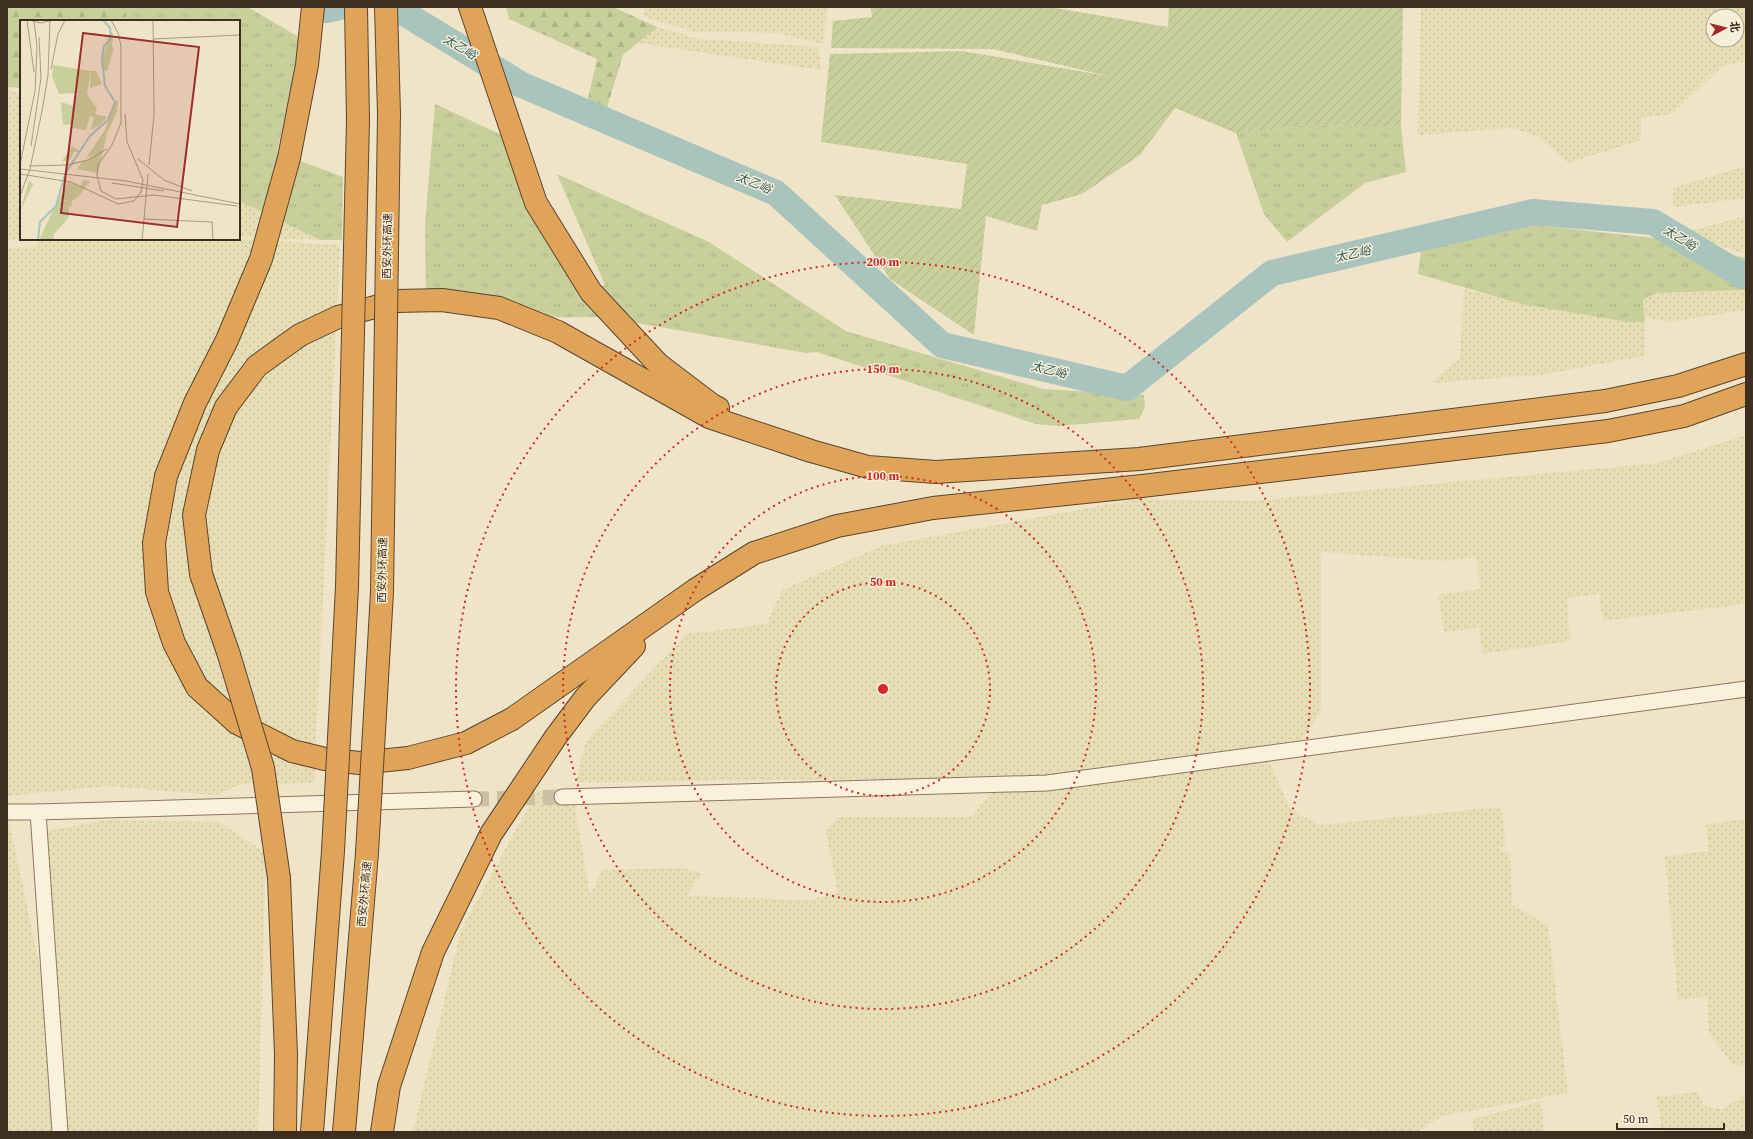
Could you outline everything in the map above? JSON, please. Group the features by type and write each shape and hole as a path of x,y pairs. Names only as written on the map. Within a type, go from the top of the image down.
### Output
{"highway":[{"path":"313,7 307,65 289,158 261,259 227,340 195,402 166,476 154,543 157,592 174,643 197,687 237,723 292,751 325,759 359,763 408,758 466,743 512,719 695,590 754,553 836,526 933,508 1142,486 1608,431 1684,416 1746,394"},
{"path":"312,1132 333,851 348,587 358,120 356,7"},
{"name":"西安外环高速","path":"344,1132 367,853 382,592 389,114 386,7"},
{"path":"470,7 536,203 591,292 658,364 712,405 811,451"},
{"path":"284,1132 286,1054 279,878 263,768 229,655 201,574 194,515 208,450 226,407 257,366 300,335 338,317 397,301 442,300 499,308 558,332 709,417 811,451 868,467 936,472 1139,459 1604,401 1678,386 1746,364"},
{"path":"382,1132 389,1086 433,952 491,834 555,738 585,698 622,657 695,590"}],"street":[{"path":"562,797 1047,783 1746,689"},
{"path":"7,812 474,799"},
{"path":"38,812 60,1132"}],"shaded area":[{"path":"645,7 827,7 823,44 779,33 695,32 642,16"},
{"path":"1421,7 1746,7 1746,61 1722,66 1672,114 1641,118 1641,140 1568,163 1539,137 1512,128 1418,135"},
{"path":"657,27 699,39 818,47 821,70 638,43"},
{"path":"7,90 20,93 20,239 7,240"},
{"path":"1746,166 1746,198 1674,207 1673,188"},
{"path":"240,201 320,240 240,237"},
{"path":"1746,216 1746,252 1742,253 1682,233"},
{"path":"240,239 340,245 314,783 241,784 216,795 107,786 7,796 7,248 42,246 38,246 38,240"},
{"path":"1464,289 1521,304 1628,322 1645,322 1645,356 1540,375 1430,383 1460,358"},
{"path":"1746,290 1746,310 1669,322 1645,317 1643,300 1655,293"},
{"path":"1746,435 1746,604 1603,621 1599,594 1567,598 1570,641 1483,654 1479,628 1444,632 1438,595 1480,589 1477,557 1441,561 1321,552 1321,711 1301,741 1263,747 1290,809 1321,826 1501,807 1506,846 1497,847 1510,854 1512,905 1548,925 1568,1093 1442,1116 1417,1132 1374,1132 1358,1127 1360,1132 413,1132 461,930 537,791 572,789 590,895 602,870 682,868 702,874 686,896 810,900 838,893 826,831 838,817 972,817 1003,778 576,782 586,741 687,634 767,624 782,590 881,546 1138,499 1252,501 1658,463"},
{"path":"1746,819 1746,1066 1732,1065 1709,1032 1707,997 1678,999 1665,856 1708,851 1706,824"},
{"path":"7,820 9,820 65,1089 39,832 109,820 219,822 266,853 258,1132 7,1132"},
{"path":"1697,1092 1704,1106 1722,1109 1746,1095 1746,1132 1662,1132 1657,1097"},
{"path":"1541,1101 1544,1132 1474,1132 1473,1119"}],"green space":[{"path":"7,7 125,7 127,20 20,20 20,88 7,87"},
{"path":"125,7 248,7 302,39 277,152 343,177 342,240 320,240 240,201 240,20 127,20"},
{"path":"506,7 613,7 657,27 623,55 602,124 586,107 597,59 509,19"},
{"path":"871,7 1049,7 1168,27 1169,7 1403,7 1401,127 1308,125 1236,133 1175,108 1140,155 1082,194 1042,205 1037,231 986,216 974,335 890,279 835,195 961,209 967,164 821,142 830,54 962,51 1108,76 993,49 831,48 833,21 872,17"},
{"path":"435,104 515,141 584,293 605,285 557,174 709,242 846,331 1043,389 1144,395 1145,407 1139,419 1058,426 1036,424 817,352 806,353 604,317 493,318 426,308 425,224"},
{"path":"1308,125 1401,127 1406,172 1365,183 1287,242 1264,214 1236,133"},
{"path":"1462,217 1663,239 1746,258 1746,290 1655,293 1643,300 1645,322 1628,322 1521,304 1418,274 1424,226"}],"waterway":[{"name":"太乙峪","path":"322,7 327,10 340,7"},
{"name":"太乙峪","path":"394,7 522,85 776,193 942,345 1127,388 1272,273 1533,212 1653,222 1743,276 1746,276"}],"tunnel":[{"path":"474,799 562,797"}]}
